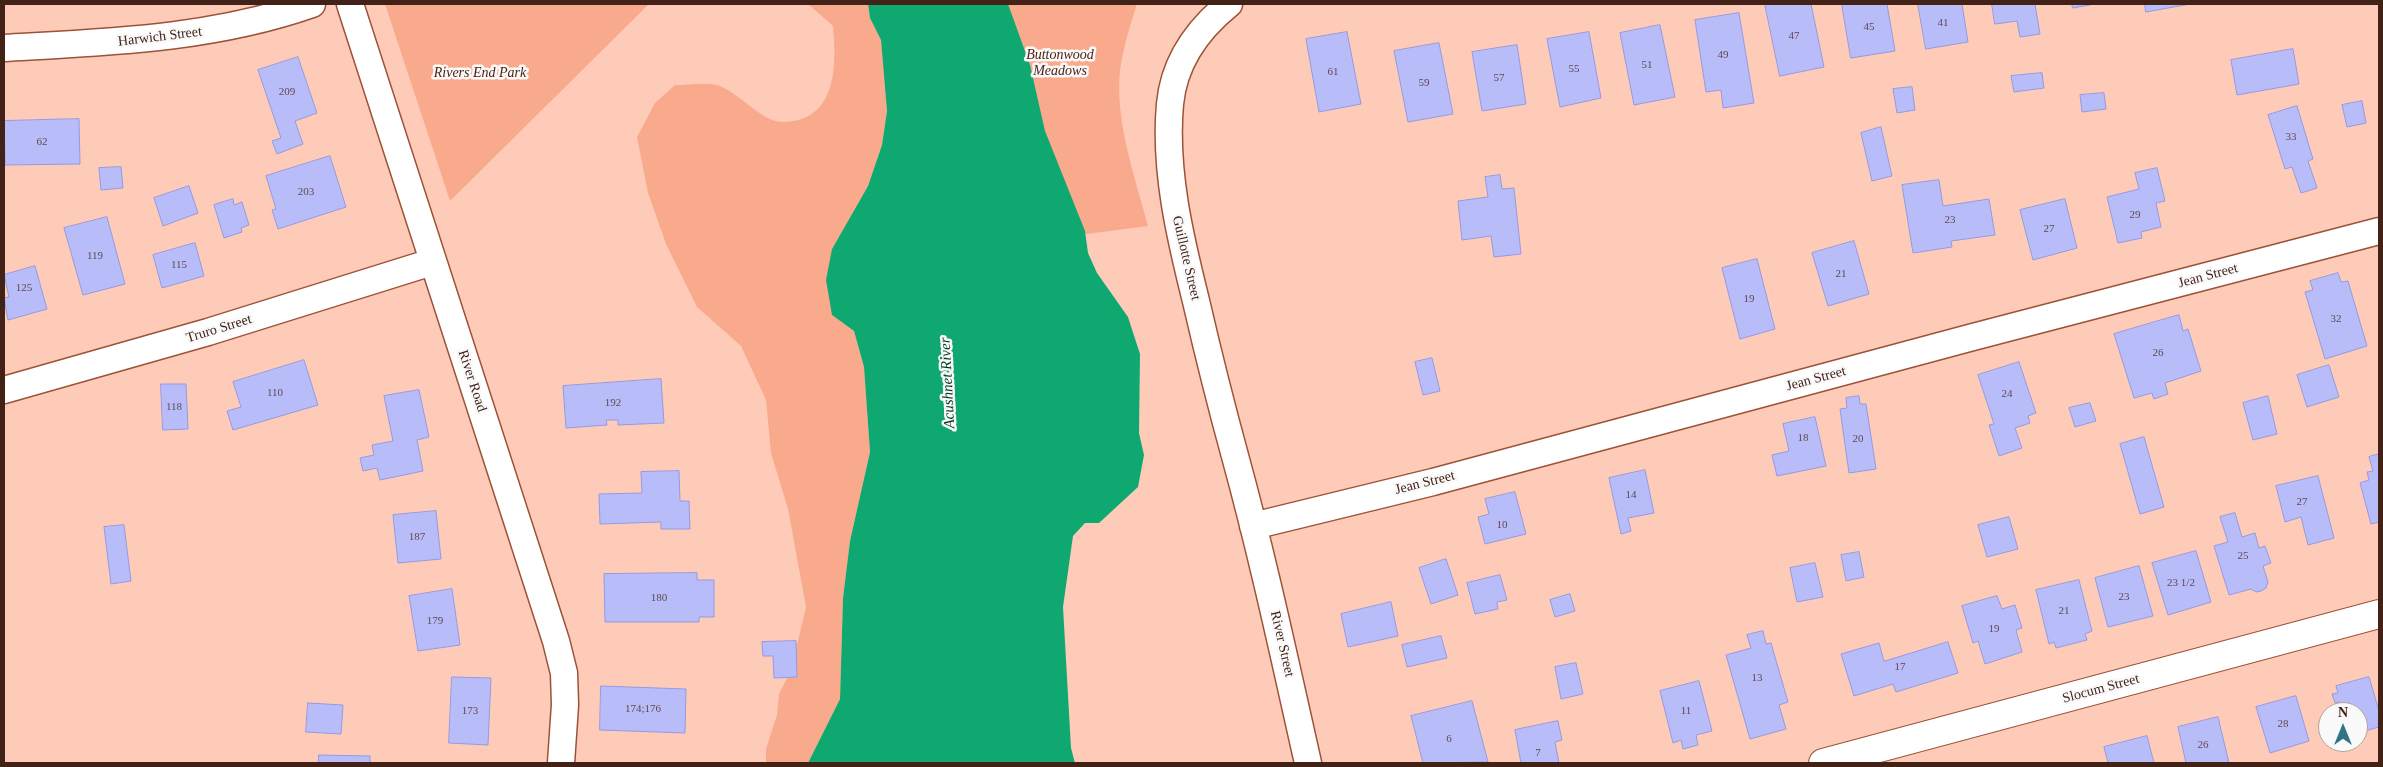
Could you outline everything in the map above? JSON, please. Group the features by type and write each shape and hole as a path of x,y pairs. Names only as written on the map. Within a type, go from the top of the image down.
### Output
{"street":[{"name":"Harwich Street","path":"4,48 128,42 184,35 248,24 312,4"},
{"name":"River Road","path":"350,4 556,641 564,673 564,737 561,763"},
{"name":"Guillotte Street","path":"1230,4 1212,18 1198,36 1185,54 1176,75 1170,103 1170,163 1176,215 1188,268 1253,526"},
{"name":"Jean Street","path":"1253,526 1433,482 1963,339 2379,231"},
{"name":"Truro Street","path":"4,390 200,335 432,262"},
{"name":"River Street","path":"1253,526 1308,763"},
{"name":"Slocum Street","path":"1824,763 2379,614"}],"green space":[{"name":"Rivers End Park","path":"385,4 649,4 450,201"},
{"path":"808,4 868,4 870,18 881,39 887,111 882,145 868,186 832,249 832,315 854,331 864,367 870,452 850,541 843,598 840,699 808,763 766,763 766,749 777,715 779,694 791,670 806,607 788,509 771,453 766,400 741,346 697,307 666,244 648,193 637,137 655,103 675,85 717,85 765,117 775,121 795,121 811,114 821,106 832,82 834,53 833,26"},
{"name":"Buttonwood Meadows","path":"988,4 1137,4 1123,54 1119,90 1120,110 1127,149 1148,226 1041,240"}],"water":[{"name":"Acushnet River","path":"868,4 1008,4 1030,65 1045,131 1085,231 1088,253 1097,273 1128,317 1140,354 1139,433 1144,455 1138,487 1099,523 1085,523 1073,536 1063,607 1071,748 1075,763 808,763 840,699 843,598 850,541 870,452 864,367 854,331 832,315 826,280 832,249 868,186 882,145 887,111 881,40 870,18"}],"building":[{"path":"1765,4 1811,4 1824,67 1780,76"},
{"path":"1842,4 1887,4 1895,51 1851,58"},
{"path":"1918,4 1962,4 1968,42 1926,49"},
{"path":"1992,4 2035,4 2040,34 2020,37 2017,21 1995,24"},
{"path":"2072,4 2095,4 2073,8"},
{"path":"2145,4 2190,4 2146,12"},
{"path":"1739,13 1754,103 1723,108 1721,90 1706,92 1695,20"},
{"path":"1660,25 1675,97 1634,105 1620,33"},
{"path":"1347,32 1361,104 1319,112 1306,39"},
{"path":"1589,32 1601,98 1560,107 1547,39"},
{"path":"1439,43 1453,114 1408,122 1394,51"},
{"path":"1517,45 1526,104 1482,111 1472,52"},
{"path":"2293,49 2299,84 2237,95 2231,60"},
{"path":"298,57 317,113 295,121 303,144 277,154 272,141 281,138 258,70"},
{"path":"2042,73 2044,88 2014,92 2011,76"},
{"path":"1912,87 1915,110 1897,113 1893,89"},
{"path":"2104,93 2106,109 2082,112 2080,95"},
{"path":"2362,101 2366,123 2347,127 2342,105"},
{"path":"2297,106 2313,159 2308,161 2317,188 2301,193 2292,167 2285,169 2268,115"},
{"path":"79,119 80,164 5,165 4,121"},
{"path":"1881,127 1892,176 1872,181 1861,133"},
{"path":"330,156 346,207 278,229 272,210 276,209 266,176"},
{"path":"121,167 123,188 101,190 99,168"},
{"path":"2157,168 2165,201 2156,203 2161,227 2141,232 2142,238 2118,243 2107,197 2139,189 2135,173"},
{"path":"1500,175 1502,189 1514,188 1521,254 1494,257 1491,236 1462,240 1458,201 1488,197 1485,177"},
{"path":"1939,180 1943,206 1989,199 1995,235 1951,241 1952,247 1913,253 1902,185"},
{"path":"189,186 198,213 163,226 154,198"},
{"path":"233,199 234,205 242,202 249,225 241,228 242,232 224,238 214,205"},
{"path":"2065,199 2077,248 2033,260 2020,210"},
{"path":"107,217 125,284 83,295 64,228"},
{"path":"1854,241 1869,294 1828,306 1812,253"},
{"path":"195,243 204,276 162,288 153,255"},
{"path":"1757,259 1775,329 1740,339 1722,268"},
{"path":"35,266 47,309 8,320 4,298 9,297 4,275"},
{"path":"2338,273 2341,282 2348,281 2367,346 2325,359 2305,292 2313,290 2310,281"},
{"path":"2179,315 2183,331 2188,329 2201,371 2165,383 2168,394 2154,399 2152,393 2134,398 2114,334"},
{"path":"1432,358 1440,391 1423,395 1415,362"},
{"path":"304,360 318,405 233,430 227,411 241,407 233,382"},
{"path":"2019,362 2036,413 2028,416 2030,423 2015,428 2022,448 1999,456 1989,425 1994,424 1978,375"},
{"path":"2329,365 2339,397 2307,407 2297,375"},
{"path":"661,379 664,423 618,425 618,420 606,420 607,425 566,428 563,386"},
{"path":"161,384 186,384 188,429 163,430"},
{"path":"419,390 429,437 417,440 423,471 380,480 377,468 363,471 360,458 374,455 372,445 393,441 384,396"},
{"path":"1859,396 1860,404 1866,404 1876,469 1849,473 1840,409 1847,408 1846,398"},
{"path":"2268,396 2277,434 2253,440 2243,403"},
{"path":"2090,403 2096,421 2075,427 2069,408"},
{"path":"1815,417 1826,466 1777,476 1772,455 1789,451 1783,424"},
{"path":"2144,437 2164,507 2140,514 2120,444"},
{"path":"2379,454 2379,522 2371,524 2360,483 2369,480 2367,472 2373,471 2369,457"},
{"path":"1645,470 1654,513 1628,518 1631,531 1621,534 1609,478"},
{"path":"679,471 680,501 689,501 690,529 661,529 661,522 600,524 599,494 642,493 641,472"},
{"path":"2318,476 2334,538 2308,545 2301,517 2285,522 2276,486"},
{"path":"1515,492 1526,534 1485,544 1478,517 1489,514 1485,499"},
{"path":"436,511 441,559 398,563 393,515"},
{"path":"2235,513 2242,537 2255,533 2259,548 2265,546 2271,563 2263,566 2268,582 2266,588 2256,592 2251,589 2229,595 2214,546 2228,542 2220,517"},
{"path":"2009,517 2018,549 1987,557 1978,525"},
{"path":"124,525 131,581 111,584 104,527"},
{"path":"2196,551 2211,602 2168,615 2152,563"},
{"path":"1859,552 1864,577 1846,581 1841,555"},
{"path":"1446,559 1458,595 1431,604 1419,568"},
{"path":"1815,563 1823,597 1797,602 1790,568"},
{"path":"2139,566 2153,616 2108,627 2095,578"},
{"path":"697,573 697,580 714,580 714,617 699,617 699,622 605,622 604,574"},
{"path":"1500,575 1507,600 1497,602 1498,609 1475,614 1467,583"},
{"path":"2079,580 2092,631 2085,634 2087,640 2056,648 2054,642 2049,644 2036,590"},
{"path":"452,589 460,645 418,651 409,596"},
{"path":"1570,594 1575,611 1555,617 1550,600"},
{"path":"1997,596 2002,609 2015,605 2022,628 2016,630 2022,652 1985,664 1978,641 1973,643 1962,606"},
{"path":"1391,602 1398,636 1348,647 1341,614"},
{"path":"1763,631 1766,644 1771,643 1788,702 1779,705 1786,729 1750,739 1726,655 1751,648 1747,635"},
{"path":"1441,636 1447,658 1407,667 1402,645"},
{"path":"796,641 797,677 774,678 773,656 763,656 762,642"},
{"path":"1948,642 1958,673 1896,692 1893,684 1854,696 1841,654 1879,643 1884,661"},
{"path":"1576,663 1583,694 1561,699 1555,667"},
{"path":"452,677 491,678 488,745 449,743"},
{"path":"2369,677 2379,711 2379,727 2368,730 2368,702 2335,702 2332,694 2338,693 2336,686"},
{"path":"1699,681 1712,731 1696,735 1698,745 1683,749 1681,740 1673,743 1660,691"},
{"path":"601,686 686,689 685,733 600,730"},
{"path":"2296,696 2309,741 2270,753 2256,707"},
{"path":"1472,701 1488,762 1423,763 1411,716"},
{"path":"308,703 343,705 341,734 306,732"},
{"path":"2218,717 2229,763 2186,763 2178,727"},
{"path":"1558,721 1562,740 1555,742 1559,763 1521,763 1515,730"},
{"path":"2147,736 2154,763 2108,763 2104,747"},
{"path":"319,755 370,756 370,763 319,763"}]}
